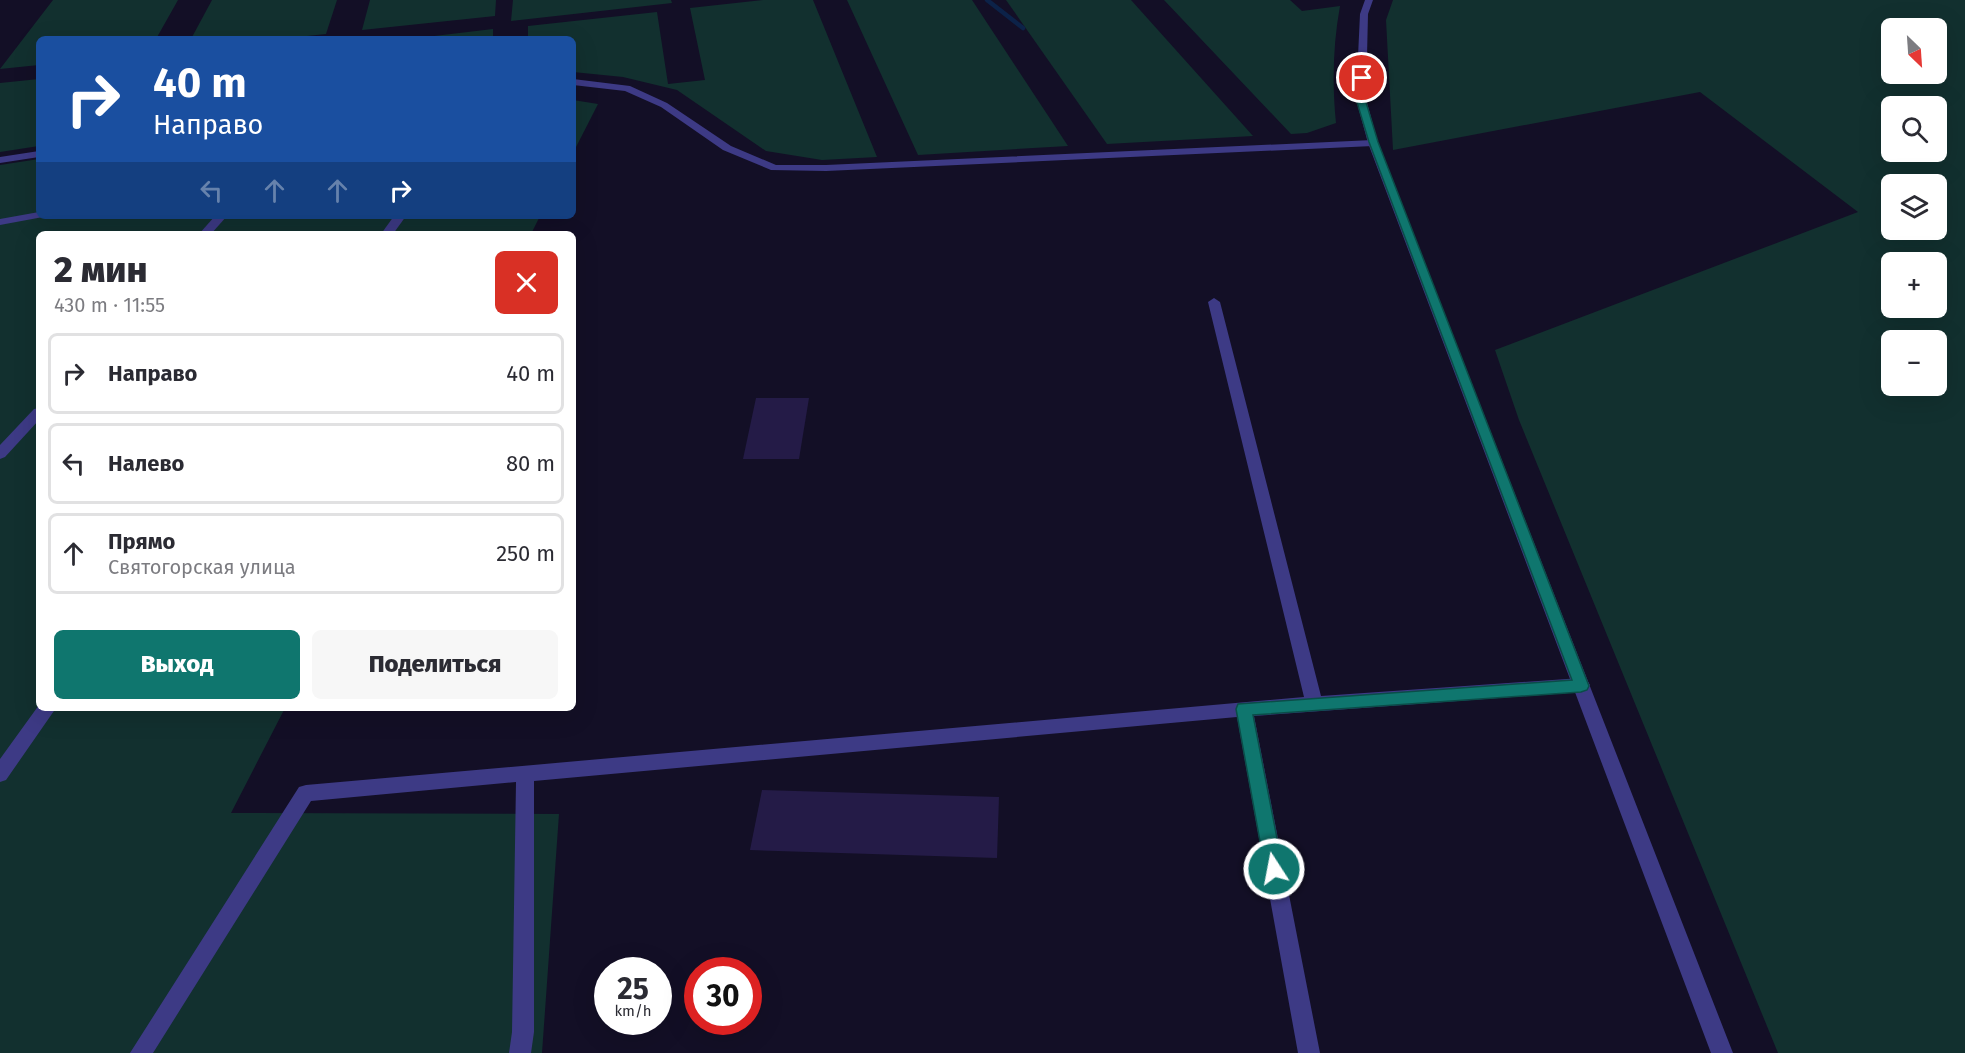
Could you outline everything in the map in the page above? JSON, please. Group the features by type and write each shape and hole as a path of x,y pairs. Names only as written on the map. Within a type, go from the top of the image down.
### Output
{"street":[{"path":"1369,0 1364,14 1361,99 1373,142 1722,1053"},
{"path":"576,82 627,88 664,105 727,148 775,168 826,168 1373,142"},
{"path":"0,160 36,154"},
{"path":"0,222 36,216"},
{"path":"208,231 218,219"},
{"path":"1214,302 1314,704"},
{"path":"0,454 36,415"},
{"path":"141,1053 306,793 1244,709 1581,686"},
{"path":"1244,709 1309,1053"},
{"path":"0,774 45,711"},
{"path":"520,1053 523,1032 525,774"}],"green space":[{"path":"53,0 178,0 158,36 36,36 36,65 0,69"},
{"path":"212,0 337,0 326,34 193,36"},
{"path":"370,0 496,0 495,16 362,30"},
{"path":"513,0 671,0 672,3 511,21"},
{"path":"763,0 813,0 877,157 822,160 766,151 677,90 623,77 576,72 576,36 528,36 528,26 657,12 668,84 705,80 690,8"},
{"path":"847,0 972,0 1068,146 918,155"},
{"path":"1006,0 1131,0 1253,136 1107,144"},
{"path":"1164,0 1290,0 1302,11 1340,6 1334,64 1336,123 1307,133 1291,134"},
{"path":"1393,0 1965,0 1965,1053 1778,1053 1519,420 1495,350 1858,212 1700,92 1393,150 1386,20"},
{"path":"493,29 493,36 434,36"},
{"path":"36,79 36,146 0,152 0,83"},
{"path":"576,100 598,104 576,147"},
{"path":"36,159 36,219 538,219 532,231 36,231 36,711 283,711 231,813 559,814 542,1053 0,1053 0,165"}],"building":[{"path":"756,398 809,398 799,459 743,459"},
{"path":"762,790 999,797 997,858 750,850"}],"waterway":[{"path":"987,0 1023,28"}],"route":[{"path":"1274,869 1244,709 1581,686 1373,142 1361,99 1362,78"}]}
